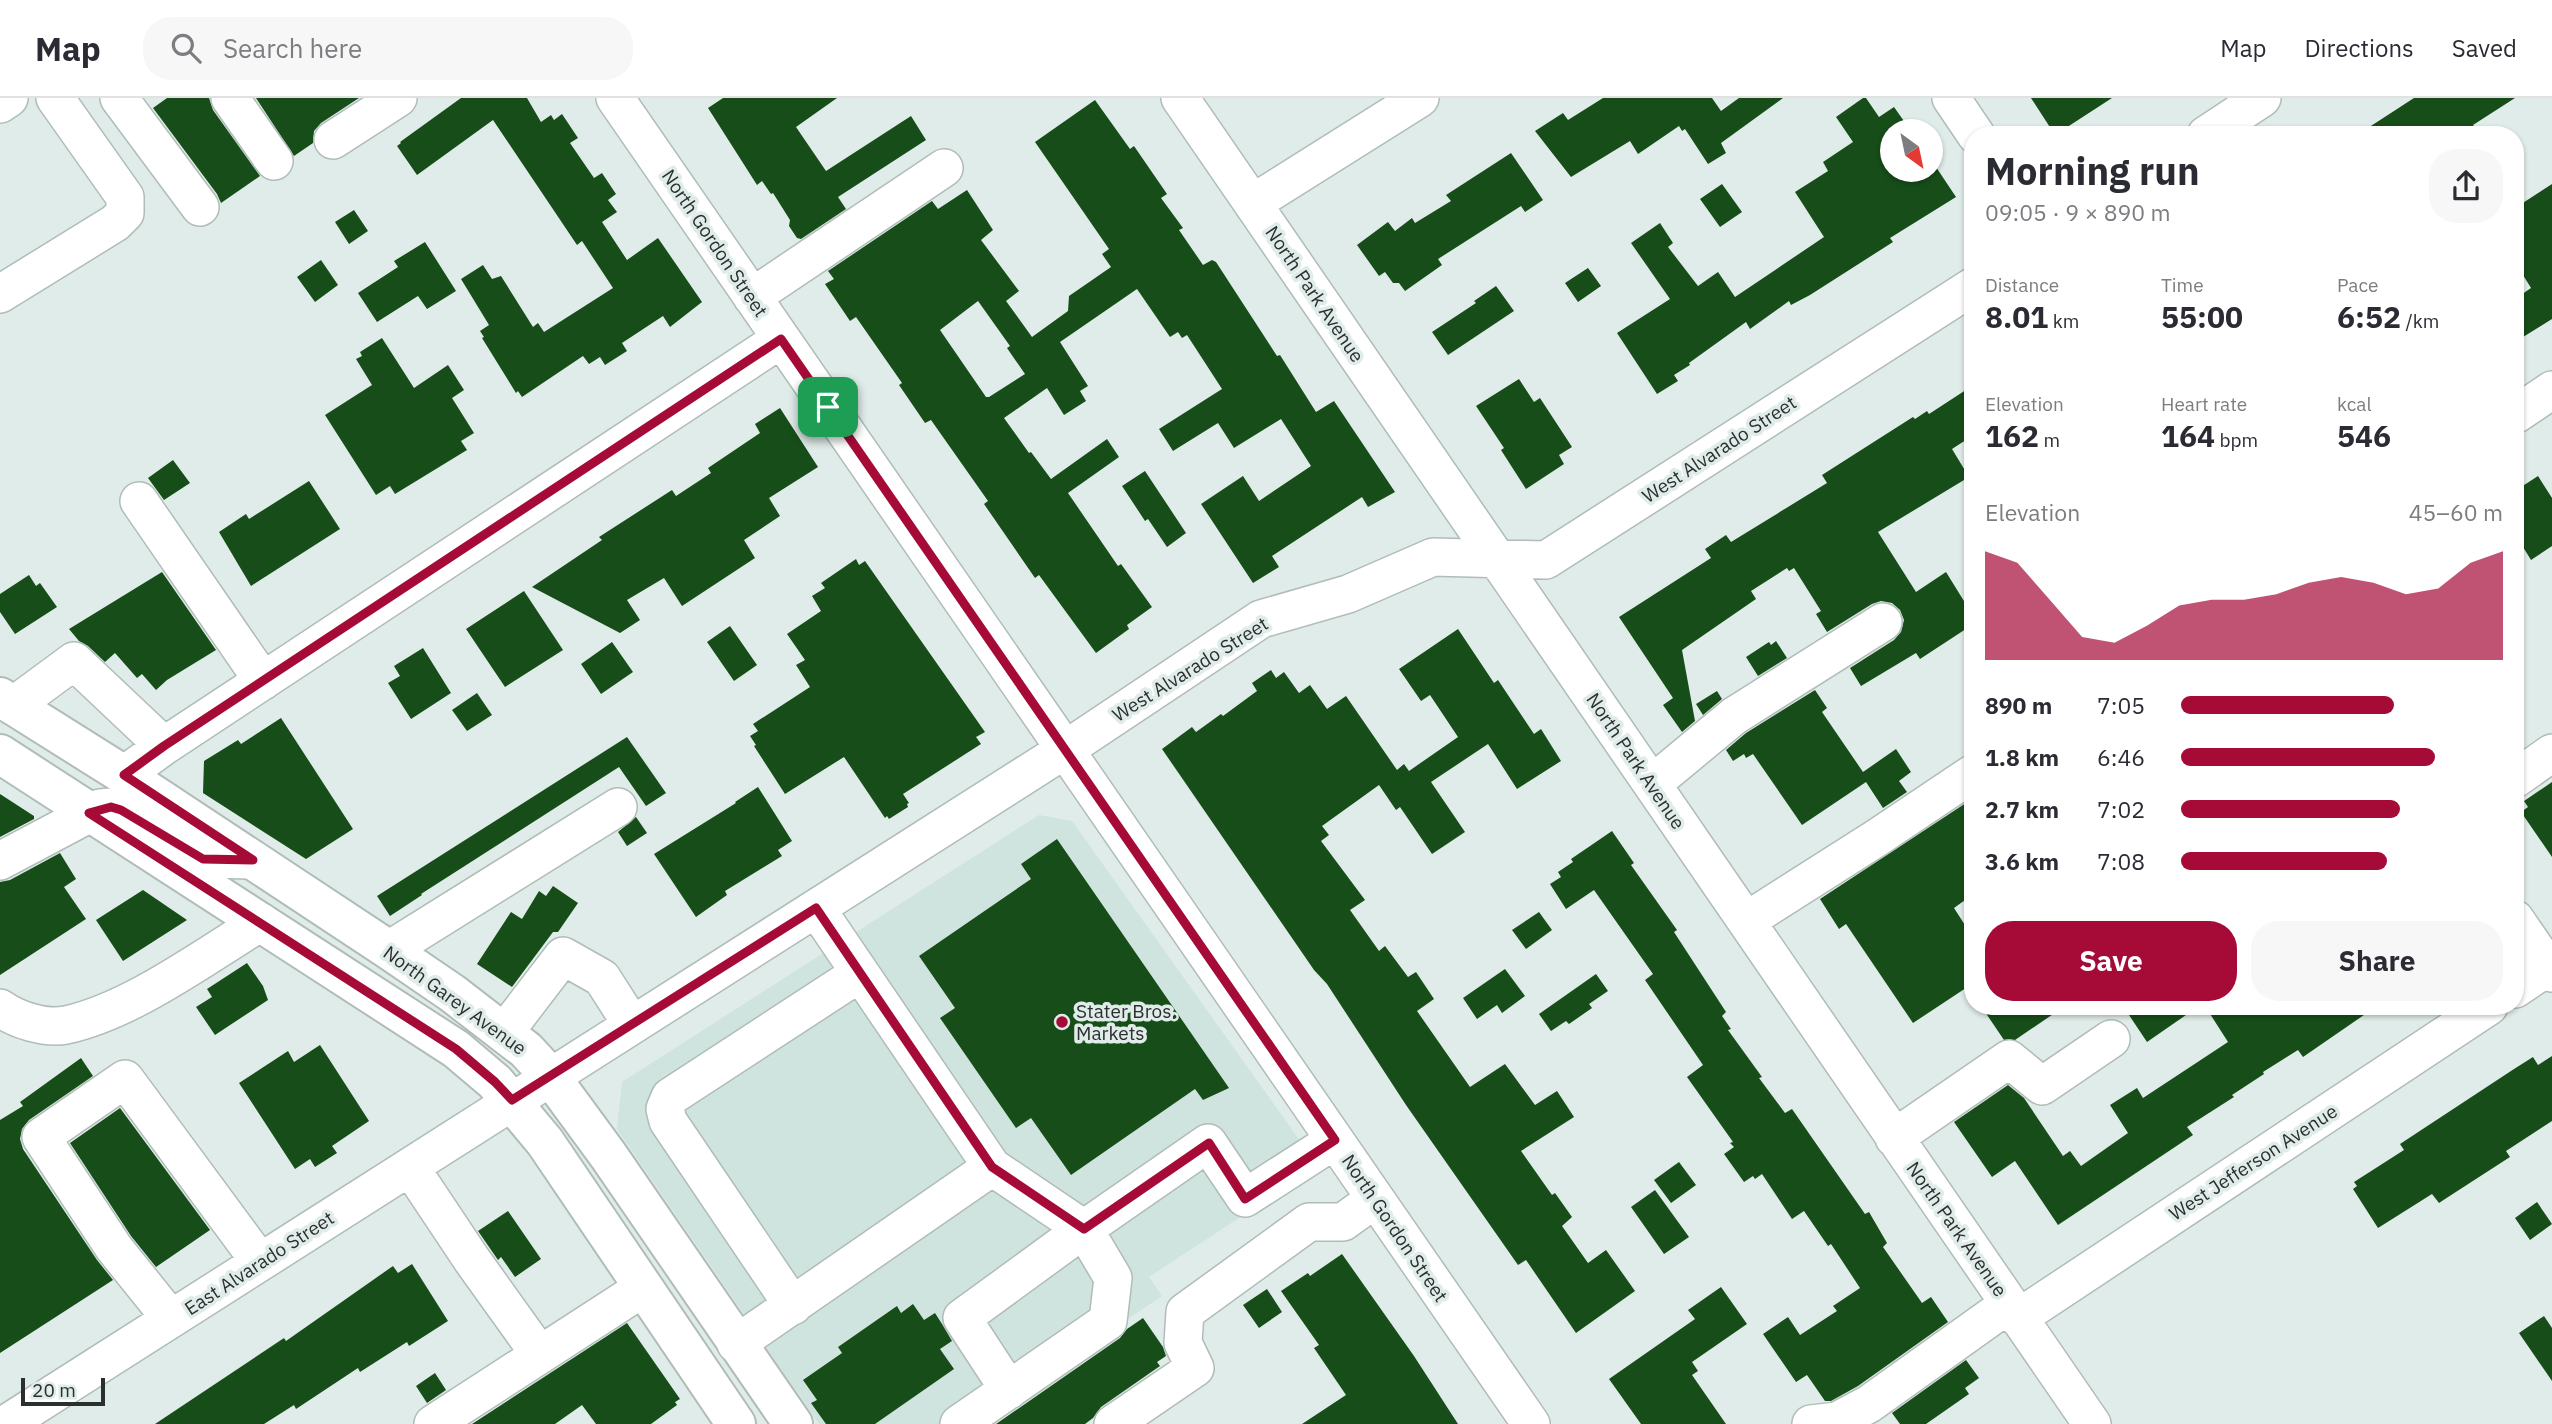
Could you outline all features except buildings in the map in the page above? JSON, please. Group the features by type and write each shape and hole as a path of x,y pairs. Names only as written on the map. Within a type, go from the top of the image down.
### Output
{"main road":[{"name":"North Garey Avenue","path":"7,701 389,950 452,993 526,1050 550,1076 608,1155 793,1424"},
{"name":"North Garey Avenue","path":"0,754 456,1049 495,1082 545,1142 736,1424"}],"street":[{"path":"0,294 115,223 125,213 125,197 55,98"},
{"path":"230,98 274,161"},
{"path":"333,140 398,98"},
{"name":"North Gordon Street","path":"615,98 1531,1424"},
{"name":"North Park Avenue","path":"1181,98 2013,1311 2077,1419"},
{"path":"1253,204 1420,98"},
{"path":"1951,98 1970,126"},
{"path":"2220,126 2262,98"},
{"path":"132,103 200,207"},
{"path":"752,297 944,168"},
{"name":"West Alvarado Street","path":"512,1100 1066,749 1261,619 1348,594 1433,557 1546,560 1964,291"},
{"path":"124,775 781,339"},
{"path":"2524,409 2552,390"},
{"path":"139,501 263,681"},
{"path":"1652,784 1734,716 1883,622"},
{"path":"7,701 74,661 164,746"},
{"path":"2524,773 2552,753"},
{"path":"1746,921 1878,838 1964,779"},
{"path":"0,861 89,813 111,807 121,810 203,859 253,860"},
{"path":"389,950 618,807"},
{"path":"816,908 992,1167 1084,1229 1113,1278 1108,1321 959,1424"},
{"path":"0,1008 39,1025 65,1025 114,1009 261,922"},
{"path":"2524,932 2550,970 2524,984"},
{"path":"504,1032 563,956 602,978 632,1025"},
{"path":"793,1306 668,1121 666,1109 670,1097 860,973"},
{"name":"West Jefferson Avenue","path":"1811,1424 1837,1421 1869,1405 2475,1015"},
{"path":"1894,1138 2009,1059 2042,1086 2111,1039"},
{"path":"171,1319 114,1248 41,1137 125,1079 260,1262"},
{"name":"East Alvarado Street","path":"6,1424 512,1100"},
{"path":"1009,1391 962,1318 1209,1143 1245,1199 1335,1140"},
{"path":"410,1167 472,1261 540,1355"},
{"path":"736,1344 992,1167"},
{"path":"1113,1424 1195,1368 1183,1343 1185,1312 1309,1222 1343,1222 1375,1199"},
{"path":"433,1424 643,1288"}],"shaded area":[{"path":"1039,815 1072,821 1318,1166 1149,1277 1162,1296 973,1424 819,1424 617,1129 622,1082"}],"place":[{"name":"Stater Bros. Markets","path":"1062,1022"}],"route":[{"path":"781,339 828,407 1335,1140 1245,1199 1209,1143 1084,1229 992,1167 816,908 512,1100 479,1067 456,1049 89,813 100,808 121,810 203,859 253,860 124,775 781,339"}]}
